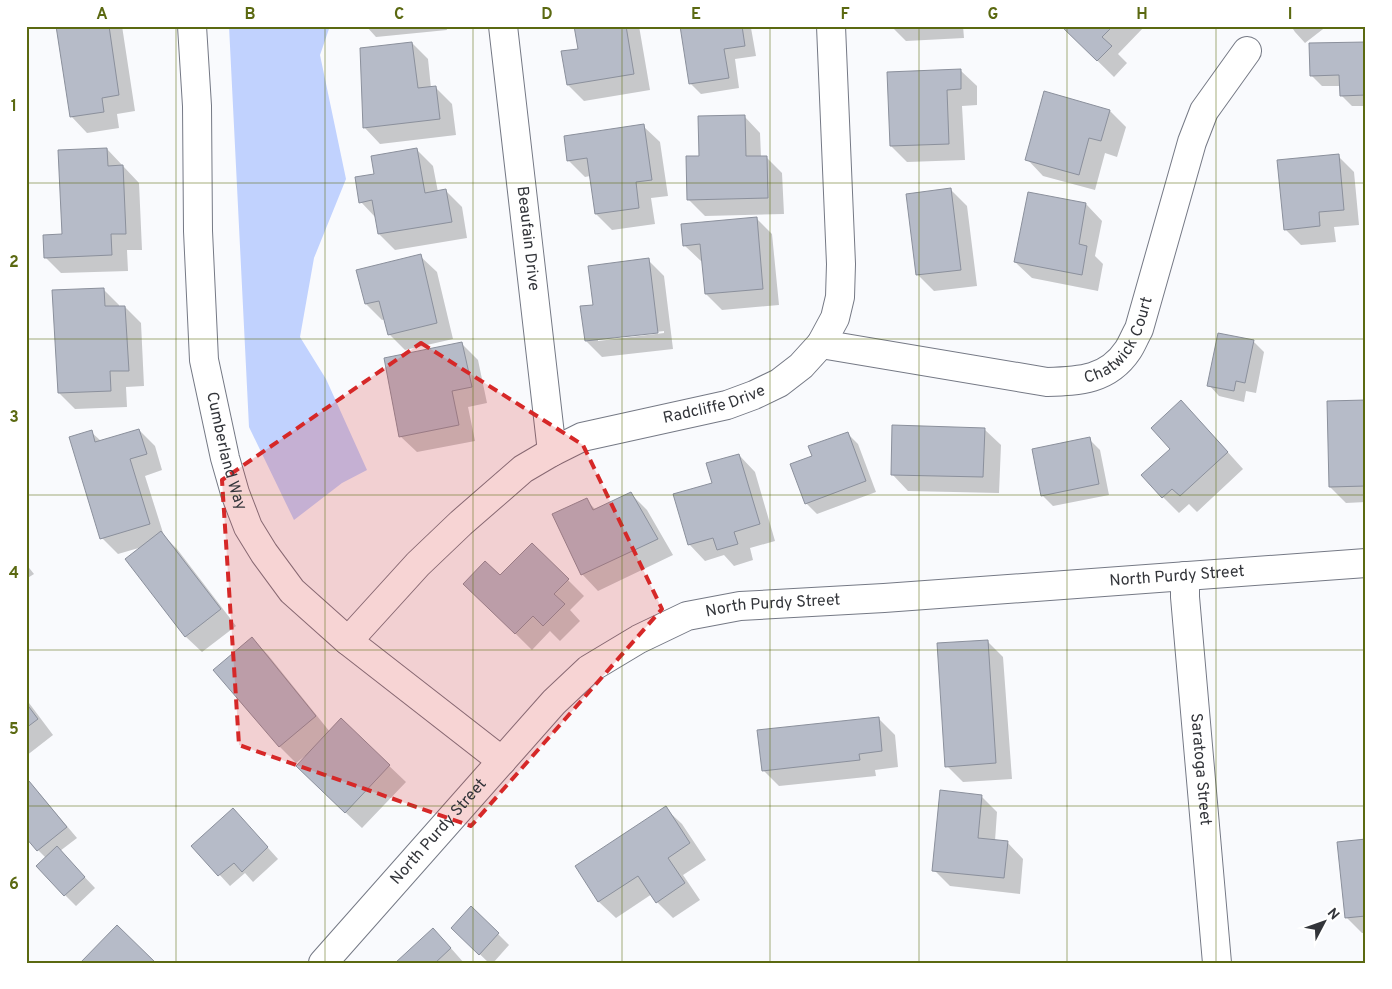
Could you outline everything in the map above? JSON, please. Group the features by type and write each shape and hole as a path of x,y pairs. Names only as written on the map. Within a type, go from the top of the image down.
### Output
{"street":[{"name":"Cumberland Way","path":"192,26 197,106 198,230 204,360 225,458 235,493 248,527 264,553 292,591 348,642 502,761"},
{"name":"Beaufain Drive","path":"503,26 552,452"},
{"name":"Radcliffe Drive","path":"348,642 418,564 461,523 523,469 582,437 727,405 754,395 779,383 801,366 821,344 835,318 840,297 841,264 831,26"},
{"name":"Chatwick Court","path":"821,344 1047,382 1072,382 1092,378 1105,372 1119,362 1139,329 1192,142 1204,111 1247,51"},
{"name":"North Purdy Street","path":"322,963 554,702 589,669 639,638 687,616 740,606 884,598 1366,563"},
{"name":"Saratoga Street","path":"1185,576 1185,596 1217,963"}],"highlighted area":[{"path":"421,343 583,445 662,609 471,826 239,745 222,480"}],"water":[{"path":"229,26 330,26 320,55 346,179 314,258 300,337 326,379 367,470 342,483 294,520 249,427"}],"building":[{"path":"56,26 109,26 119,95 102,98 104,112 70,117"},
{"path":"574,26 626,26 634,74 567,85 561,51 578,49"},
{"path":"680,26 742,26 745,46 724,49 729,78 689,84"},
{"path":"1061,26 1113,26 1102,37 1112,46 1097,61"},
{"path":"412,42 418,88 436,86 440,119 363,128 360,48"},
{"path":"1366,42 1366,95 1340,96 1339,75 1310,76 1309,43"},
{"path":"961,69 961,89 947,90 949,144 890,146 887,72"},
{"path":"1044,91 1110,110 1101,141 1089,138 1079,175 1025,160"},
{"path":"745,115 746,156 767,156 768,198 687,200 686,156 699,156 698,116"},
{"path":"644,124 652,180 636,182 639,208 595,214 587,158 567,161 564,136"},
{"path":"107,148 108,166 123,165 126,234 111,234 112,255 44,258 43,235 62,234 58,150"},
{"path":"417,148 425,193 446,189 452,222 378,234 372,200 359,203 355,177 374,174 371,156"},
{"path":"1339,154 1344,210 1319,212 1320,226 1284,230 1277,160"},
{"path":"951,188 961,270 916,275 906,194"},
{"path":"1028,192 1086,203 1079,244 1087,246 1082,275 1014,262"},
{"path":"757,217 763,289 705,294 700,244 683,246 681,224"},
{"path":"421,254 437,323 388,335 379,301 365,304 356,270"},
{"path":"649,258 658,333 585,341 580,306 593,305 588,266"},
{"path":"104,288 105,306 125,306 129,371 110,371 111,391 58,393 52,290"},
{"path":"1218,333 1254,340 1245,383 1236,381 1234,391 1207,386"},
{"path":"462,342 472,387 452,391 459,425 399,437 384,358"},
{"path":"1181,400 1228,452 1180,496 1172,489 1162,498 1141,475 1170,449 1151,428"},
{"path":"1366,400 1366,486 1329,487 1327,401"},
{"path":"892,425 985,428 983,477 891,475"},
{"path":"139,429 147,454 130,459 150,524 100,539 69,437 92,430 95,442"},
{"path":"848,432 866,481 805,504 790,464 812,456 808,446"},
{"path":"1090,437 1099,484 1041,496 1032,449"},
{"path":"739,454 760,524 734,532 738,544 717,550 713,538 688,545 673,494 712,483 706,463"},
{"path":"631,492 658,539 581,575 552,514 587,498 593,510"},
{"path":"161,531 221,609 185,637 125,559"},
{"path":"532,543 569,579 554,594 565,604 543,626 533,616 515,634 463,584 485,561 500,575"},
{"path":"252,637 316,716 279,747 213,670"},
{"path":"988,640 996,763 945,767 937,643"},
{"path":"26,703 38,719 26,728"},
{"path":"879,717 882,751 859,754 860,760 762,771 757,730"},
{"path":"341,718 390,765 345,813 296,766"},
{"path":"29,781 67,827 37,851 26,838 26,783"},
{"path":"940,790 982,795 978,838 1008,841 1004,878 932,871"},
{"path":"666,806 690,843 668,858 685,883 656,903 638,876 598,902 575,866"},
{"path":"233,808 268,847 242,872 234,863 218,876 191,846"},
{"path":"1366,839 1366,916 1345,918 1337,842"},
{"path":"57,846 85,877 64,896 36,866"},
{"path":"471,906 499,933 479,955 451,928"},
{"path":"117,925 156,963 80,963"},
{"path":"433,928 451,948 435,963 395,963"}]}
